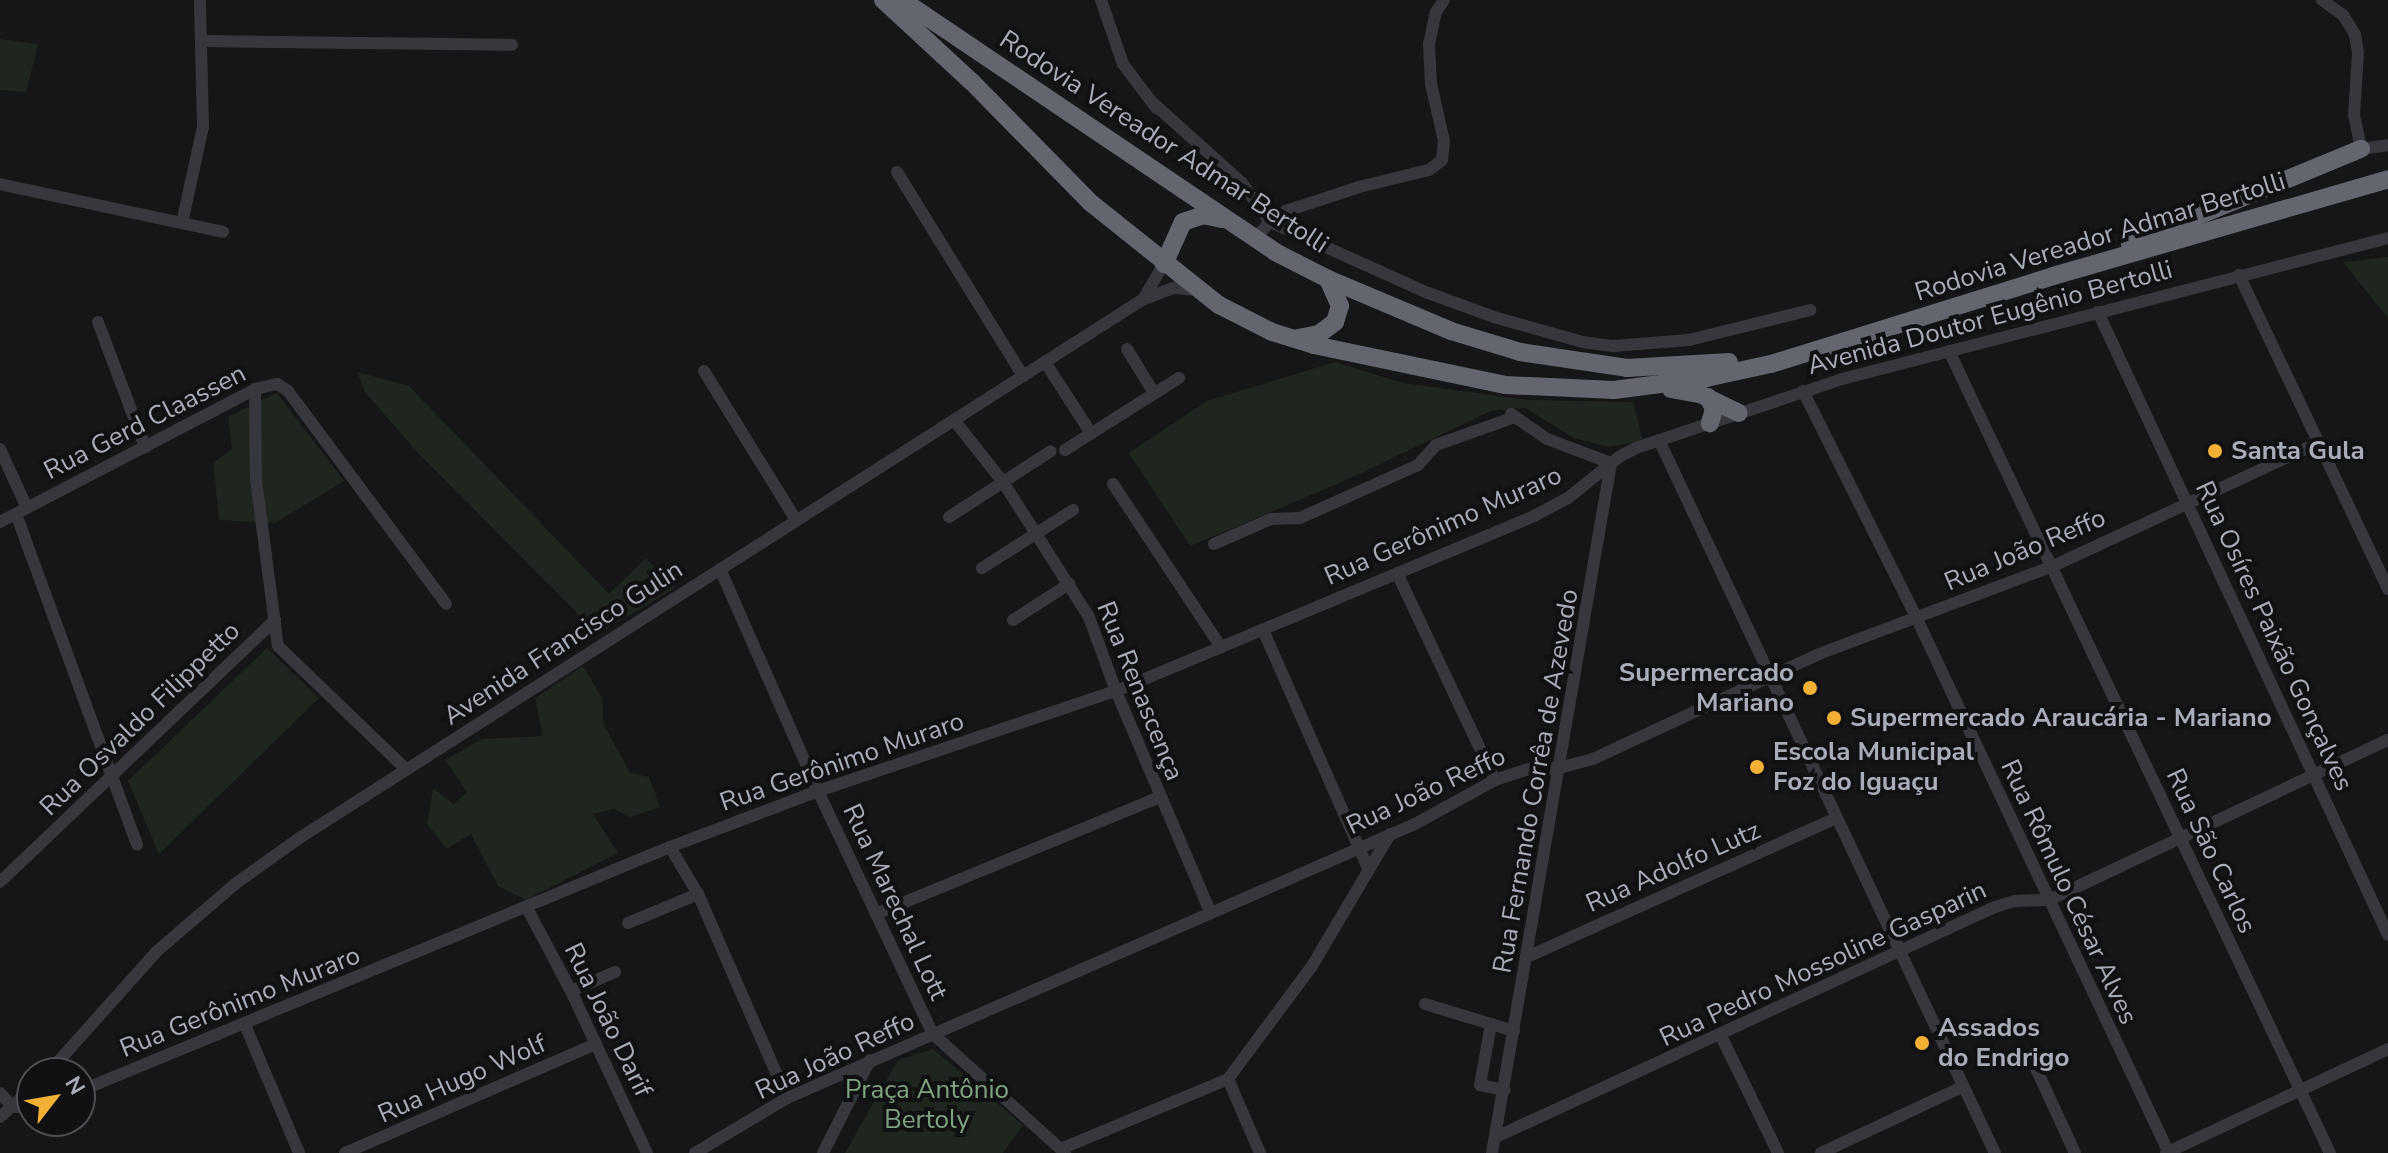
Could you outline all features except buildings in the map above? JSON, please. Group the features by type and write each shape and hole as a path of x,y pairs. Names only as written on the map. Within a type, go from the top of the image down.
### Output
{"highway":[{"name":"Rodovia Vereador Admar Bertolli","path":"883,0 963,74 1091,203 1196,290 1238,317 1292,339 1492,384 1563,391 1652,386 1771,364 2053,276 2388,179"},
{"name":"Rodovia Vereador Admar Bertolli","path":"902,0 1255,239 1328,279 1483,341 1599,366 1704,365 1827,346"},
{"path":"2053,276 2361,149"},
{"path":"1164,264 1183,222 1203,215 1228,221"},
{"path":"1292,339 1319,334 1335,322 1340,306 1328,279"},
{"path":"1652,386 1708,397 1739,413"},
{"path":"1708,397 1714,409 1710,423"}],"street":[{"path":"182,223 203,127 200,0"},
{"path":"1101,0 1123,64 1174,129 1222,170 1270,222 1446,300 1596,345 1689,340 1810,310"},
{"path":"1255,239 1270,222 1286,211 1337,193 1429,170 1442,160 1444,141 1429,65 1431,24 1444,0"},
{"path":"2322,0 2343,15 2355,34 2358,54 2354,115 2361,149 2388,145"},
{"path":"201,41 512,45"},
{"path":"897,172 1023,376"},
{"path":"0,184 223,232"},
{"name":"Avenida Doutor Eugênio Bertolli","path":"1611,463 1627,452 1659,440 1803,391 2388,238"},
{"name":"Avenida Francisco Gulin","path":"1142,300 1164,264"},
{"path":"2239,275 2388,589"},
{"name":"Avenida Francisco Gulin","path":"64,1057 140,968 208,906 277,854 1142,300 1174,288 1196,290"},
{"name":"Rua Osíres Paixão Gonçalves","path":"2098,312 2388,935"},
{"path":"98,322 145,447"},
{"path":"1127,349 1154,393"},
{"name":"Rua São Carlos","path":"1949,351 2330,1153"},
{"path":"1045,362 1091,433"},
{"path":"704,371 796,520"},
{"path":"1065,450 1179,378"},
{"name":"Rua Gerd Claassen","path":"0,522 270,383 283,386 303,411 446,604"},
{"path":"255,389 256,480 276,639 282,652 406,769"},
{"name":"Rua Rômulo César Alves","path":"1803,391 1917,619 2168,1153"},
{"path":"1214,544 1271,519 1300,518 1418,465 1436,445 1511,414 1547,439 1611,463"},
{"name":"Rua Renascença","path":"954,420 1003,482 1089,617 1116,691 1210,911"},
{"path":"1659,440 1995,1153"},
{"name":"Rua João Reffo","path":"695,1153 787,1098 1391,834 1495,780 1529,769 1559,768 1603,755 1819,654 2051,567 2318,443"},
{"path":"0,449 137,845"},
{"path":"949,517 1051,451"},
{"name":"Rua Gerônimo Muraro","path":"96,1085 670,847 818,791 1116,691 1552,507 1611,463"},
{"name":"Rua Fernando Corrêa de Azevedo","path":"1492,1153 1611,463"},
{"path":"1113,484 1221,647"},
{"path":"982,568 1073,510"},
{"name":"Rua Marechal Lott","path":"720,569 818,791 933,1034"},
{"path":"1397,573 1495,780"},
{"path":"1013,620 1069,584"},
{"name":"Rua Osvaldo Filippetto","path":"0,882 275,620"},
{"path":"1263,630 1369,870"},
{"name":"Rua Pedro Mossoline Gasparin","path":"1496,1137 1721,1036 1995,907 2015,901 2049,900 2388,740"},
{"path":"876,914 1160,797"},
{"name":"Rua Adolfo Lutz","path":"1527,957 1836,818"},
{"path":"933,1034 1064,1151 1228,1079 1312,966 1391,834"},
{"path":"670,847 698,894 787,1098"},
{"path":"628,923 698,894"},
{"name":"Rua João Darif","path":"527,908 571,991 647,1153"},
{"path":"571,991 615,972"},
{"path":"1425,1004 1514,1031"},
{"path":"1491,1024 1480,1085 1505,1090"},
{"path":"245,1025 299,1153"},
{"path":"1721,1036 1778,1153"},
{"name":"Rua Hugo Wolf","path":"345,1153 596,1044"},
{"path":"2168,1153 2388,1049"},
{"path":"823,1153 870,1060"},
{"path":"2034,1064 2075,1153"},
{"path":"1228,1079 1260,1153"},
{"path":"1821,1153 1962,1087"},
{"path":"0,1093 13,1107"},
{"path":"0,1117 16,1104"}],"green space":[{"path":"0,39 38,44 26,92 0,90"},
{"path":"2388,257 2388,318 2343,262"},
{"path":"1335,362 1403,383 1528,400 1633,402 1643,441 1608,447 1574,438 1525,408 1491,411 1342,482 1190,546 1129,453 1207,401"},
{"path":"357,372 409,386 609,594 646,558 675,588 598,634 418,453 365,392"},
{"path":"277,393 344,481 275,523 219,520 213,463 232,449 228,417"},
{"path":"267,648 319,698 159,854 128,781"},
{"path":"583,666 602,698 604,725 630,773 649,777 660,807 630,817 614,809 593,814 618,853 526,900 498,886 471,834 447,849 427,824 433,788 454,804 467,792 445,760 482,739 543,736 535,698"},
{"name":"Praça Antônio Bertoly","path":"933,1049 1023,1125 1003,1153 845,1153 898,1060"}],"place":[{"name":"Santa Gula","path":"2215,451"},
{"name":"Supermercado Mariano","path":"1810,688"},
{"name":"Supermercado Araucária - Mariano","path":"1834,718"},
{"name":"Escola Municipal Foz do Iguaçu","path":"1757,767"},
{"name":"Assados do Endrigo","path":"1922,1043"}]}
